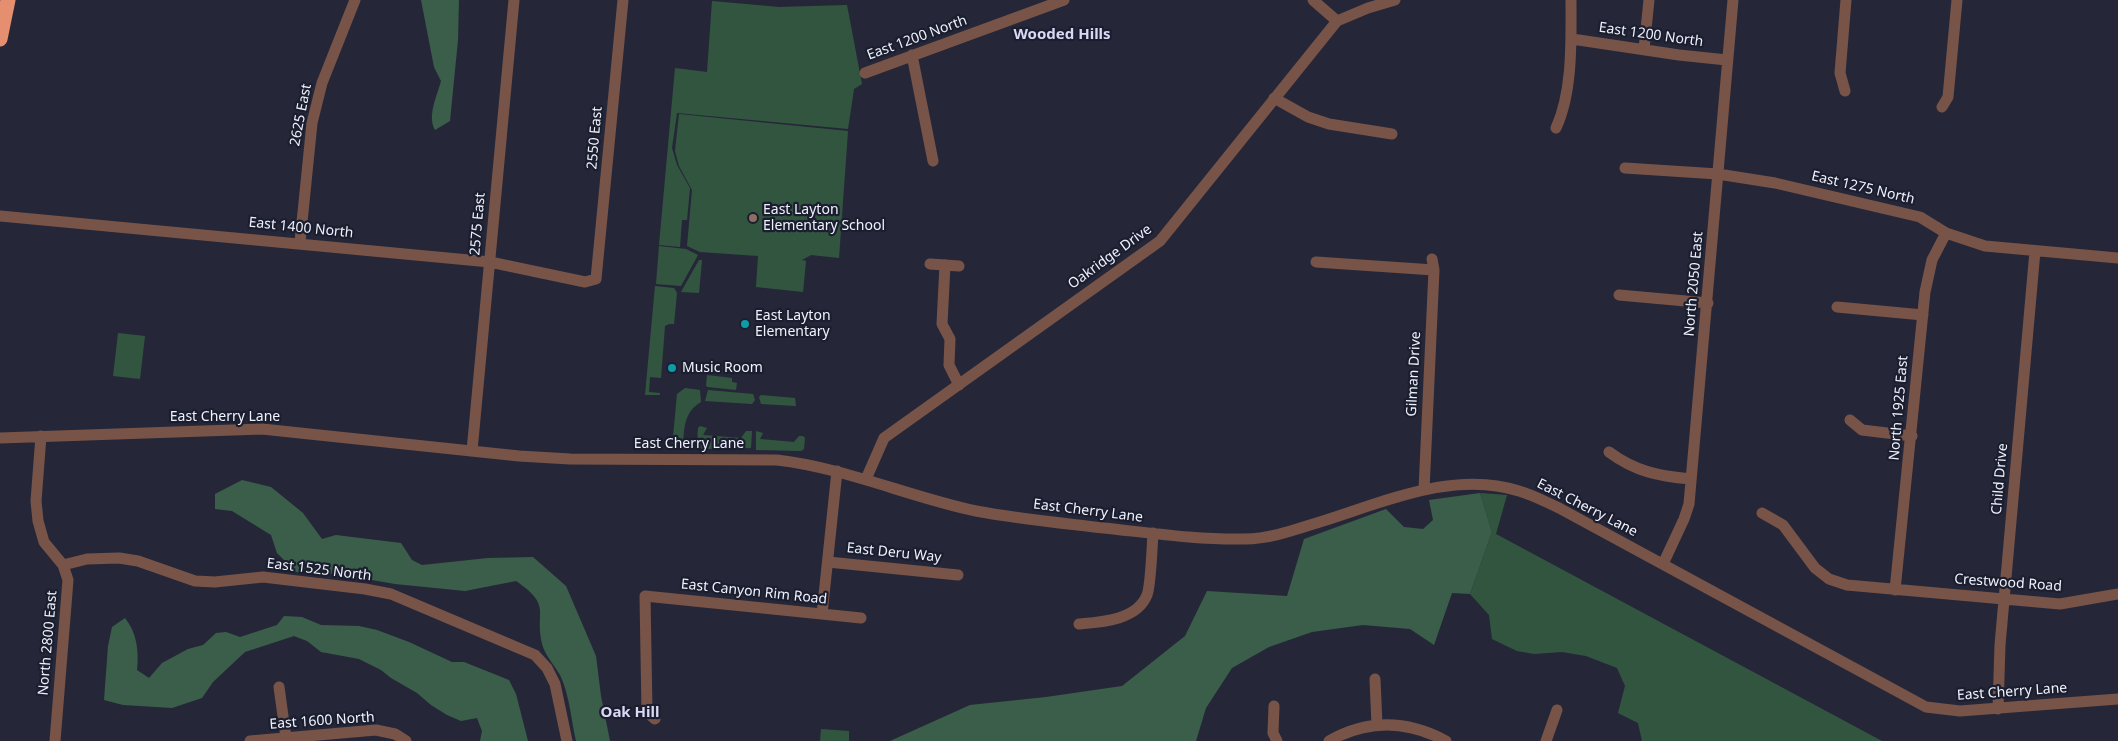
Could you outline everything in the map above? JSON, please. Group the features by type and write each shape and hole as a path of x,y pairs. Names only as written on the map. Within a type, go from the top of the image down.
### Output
{"highway":[{"path":"0,39 8,0"}],"street":[{"name":"2625 East","path":"300,242 312,123 322,83 355,0"},
{"name":"2575 East","path":"472,451 514,0"},
{"name":"2550 East","path":"596,279 623,0"},
{"name":"East 1200 North","path":"865,73 1064,0"},
{"path":"1313,0 1337,21"},
{"name":"Oakridge Drive","path":"866,479 884,438 1160,242 1337,21 1368,8 1395,0"},
{"path":"1556,128 1564,111 1572,39 1571,0"},
{"path":"1644,48 1649,0"},
{"name":"North 2050 East","path":"1663,564 1689,504 1708,303 1727,60 1734,0"},
{"path":"1845,91 1840,73 1846,0"},
{"path":"1942,108 1948,97 1957,0"},
{"name":"East 1200 North","path":"1572,39 1727,60"},
{"path":"912,55 933,161"},
{"path":"1274,98 1308,116 1329,124 1392,134"},
{"name":"East 1275 North","path":"1625,168 1718,174 1775,183 1920,217 1946,233 1985,246 2118,258"},
{"name":"East 1400 North","path":"0,216 300,242 490,262 585,282 596,279"},
{"name":"North 1925 East","path":"1895,590 1925,292 1932,260 1946,233"},
{"name":"Child Drive","path":"1998,710 2004,599 2035,251"},
{"name":"Gilman Drive","path":"1316,262 1433,265 1424,490"},
{"path":"930,264 959,266"},
{"path":"945,265 942,324 950,339 949,364 958,385"},
{"path":"1619,295 1708,303"},
{"path":"1838,307 1923,315"},
{"path":"1850,420 1862,430 1912,436"},
{"name":"East Cherry Lane","path":"0,438 262,429 519,456 570,459 777,460 809,464 837,471 976,511 1035,520 1217,540 1248,539 1281,534 1424,490 1474,485 1518,490 1559,508 1926,707 1960,711 1998,710 2118,699"},
{"name":"North 2800 East","path":"41,436 36,501 38,521 44,542 63,565 68,580 55,741"},
{"path":"1609,452 1625,464 1643,471 1662,476 1692,479"},
{"path":"822,614 837,471"},
{"name":"Crestwood Road","path":"1762,513 1783,525 1815,568 1829,579 1847,586 2060,604 2118,594"},
{"path":"1080,624 1111,621 1134,611 1147,595 1153,533"},
{"name":"East 1525 North","path":"63,565 87,559 119,558 138,561 195,581 215,582 263,578 365,589 391,594 534,655 547,668 555,684 568,741"},
{"name":"East Deru Way","path":"828,562 958,575"},
{"name":"East Canyon Rim Road","path":"655,719 647,712 645,596 861,618"},
{"path":"1375,679 1377,725"},
{"path":"279,687 286,738"},
{"path":"1274,706 1273,733 1277,741"},
{"path":"1546,741 1557,710"},
{"path":"1329,741 1344,733 1377,725 1404,725 1426,731 1446,741"},
{"name":"East 1600 North","path":"250,741 376,730 395,734 406,741"}],"green space":[{"path":"421,0 459,0 458,40 450,121 435,130 432,112 441,81 434,67"},
{"path":"712,1 779,7 847,5 862,84 854,89 848,129 677,113 672,148 677,165 690,188 687,220 682,220 680,247 659,245 675,68 707,72"},
{"path":"679,114 848,131 839,258 811,255 802,260 806,261 803,292 756,287 758,256 700,252 687,246 692,190 679,166 675,151"},
{"path":"659,246 686,249 698,255 681,286 656,284"},
{"path":"699,260 702,260 699,293 681,292"},
{"path":"655,286 674,288 677,293 674,324 665,326 661,378 650,377 649,392 660,393 660,395 645,395"},
{"path":"118,333 145,336 140,379 113,376"},
{"path":"707,375 732,378 732,382 737,383 736,390 706,386"},
{"path":"685,388 700,390 701,402 695,406 688,416 684,429 683,448 672,448 677,394"},
{"path":"708,390 753,394 755,400 752,404 705,401"},
{"path":"761,395 795,398 796,406 761,404 759,397"},
{"path":"700,426 707,428 703,435 741,438 746,431 752,431 751,448 702,449 697,446 698,428"},
{"path":"756,431 763,433 760,439 794,442 799,436 803,436 805,438 804,449 801,451 756,450"},
{"path":"242,480 271,487 303,513 322,539 336,535 401,543 412,560 422,565 488,558 533,557 566,586 596,656 601,696 610,741 576,741 564,685 543,647 539,604 528,590 516,581 465,591 395,584 337,574 296,572 277,553 271,535 232,511 215,509 215,494"},
{"path":"1480,493 1507,495 1496,534 1882,741 1642,741 1638,723 1618,713 1625,686 1617,668 1586,656 1562,652 1534,654 1517,651 1492,639 1489,615 1470,594 1492,532"},
{"path":"1480,493 1492,532 1470,594 1452,593 1434,645 1410,629 1363,625 1312,632 1269,647 1232,668 1206,708 1196,741 890,741 970,705 1122,686 1185,636 1207,591 1287,596 1304,539 1386,509 1404,527 1423,529 1433,520 1429,500"},
{"path":"284,616 302,617 321,625 359,626 377,630 409,642 452,662 464,662 509,680 516,694 528,741 480,741 482,731 477,718 461,721 447,715 381,670 359,659 321,652 307,641 294,636 245,652 213,682 202,698 172,708 123,705 104,700 108,646 112,627 125,618 135,636 138,656 137,670 149,678 162,663 188,649 203,645 216,633 226,632 240,637 277,625"},
{"path":"821,729 849,731 849,741 820,741"}],"place":[{"name":"East Layton Elementary School","path":"753,218"},
{"name":"East Layton Elementary","path":"745,324"},
{"name":"Music Room","path":"672,368"}],"district":[{"name":"Wooded Hills","path":"1062,35"},
{"name":"Oak Hill","path":"630,713"}]}
